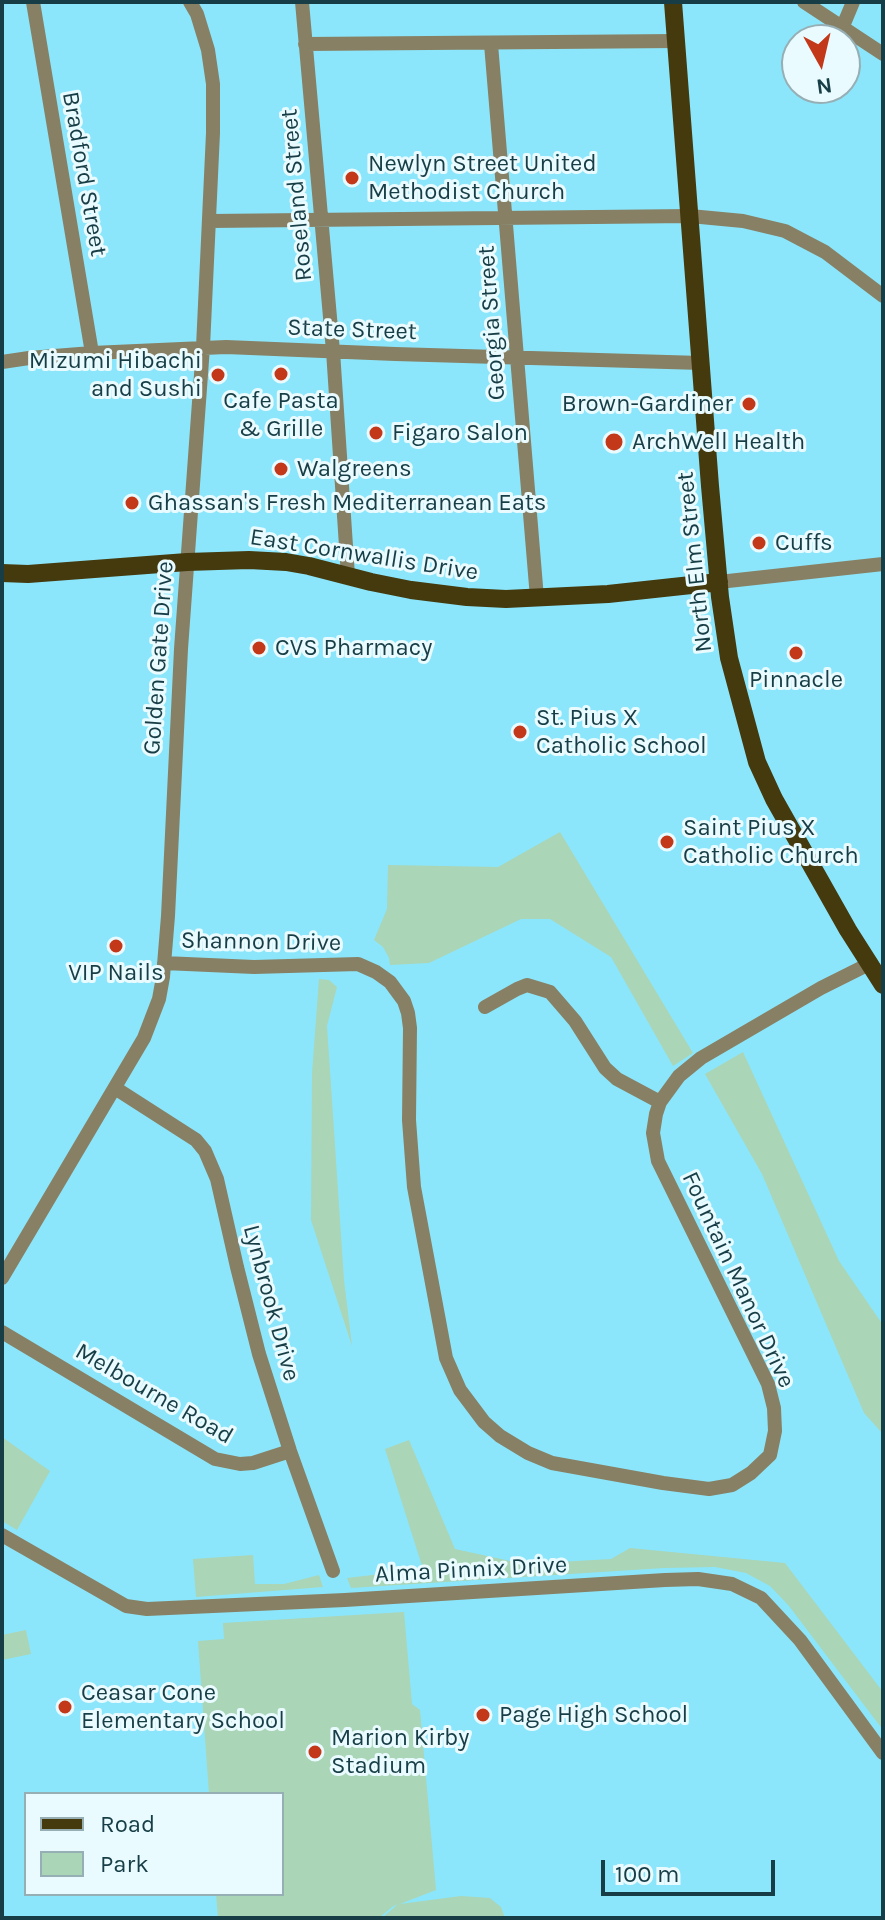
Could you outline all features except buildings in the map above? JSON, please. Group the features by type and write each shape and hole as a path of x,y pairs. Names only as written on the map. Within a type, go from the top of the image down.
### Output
{"main road":[{"name":"North Elm Street","path":"673,2 719,582 729,658 757,762 774,799 883,985"},
{"name":"East Cornwallis Drive","path":"2,573 249,560 286,562 371,582 441,594 506,599 608,594 719,582"}],"street":[{"name":"Bradford Street","path":"33,2 92,353"},
{"name":"Golden Gate Drive","path":"2,1278 144,1038 159,999 164,963 210,221 213,84 208,50 190,2"},
{"name":"Roseland Street","path":"302,2 333,351 348,576"},
{"path":"804,2 840,24"},
{"path":"844,24 853,2"},
{"path":"861,39 883,54"},
{"path":"305,44 677,41"},
{"name":"Georgia Street","path":"491,44 537,598"},
{"path":"210,221 690,216 743,221 785,231 825,252 883,296"},
{"name":"State Street","path":"2,362 203,347 701,363"},
{"path":"719,582 883,564"},
{"name":"Shannon Drive","path":"164,963 254,967 358,964"},
{"path":"485,1007 527,985 550,992 575,1021 605,1068 617,1079 660,1102 679,1076 701,1058 821,988 871,963"},
{"name":"Fountain Manor Drive","path":"358,964 390,982 404,1001 408,1013 409,1120 414,1187 446,1358 455,1382 470,1405 500,1436 552,1463 709,1489 732,1485 770,1455 775,1431 774,1408 768,1384 658,1161 653,1133 660,1102"},
{"name":"Lynbrook Drive","path":"115,1088 196,1140 205,1151 217,1179 259,1354 333,1571"},
{"name":"Melbourne Road","path":"2,1332 215,1459 253,1463 290,1451"},
{"name":"Alma Pinnix Drive","path":"2,1535 126,1606 147,1609 665,1580 698,1579 732,1584 761,1598 800,1640 883,1753"}],"green space":[{"path":"560,832 693,1053 673,1066 611,957 550,919 521,919 429,963 390,965 383,947 374,940 387,909 388,865 498,867"},
{"path":"319,979 329,980 337,987 327,1026 344,1280 352,1346 311,1220 312,1073"},
{"path":"743,1052 839,1261 883,1325 883,1434 864,1413 762,1174 705,1074"},
{"path":"2,1437 50,1471 17,1530 2,1521"},
{"path":"409,1440 455,1549 524,1564 611,1559 630,1548 785,1563 883,1692 883,1730 789,1606 770,1586 746,1573 715,1567 664,1568 351,1588 347,1578 423,1569 385,1449"},
{"path":"253,1555 255,1584 284,1584 319,1575 323,1587 196,1597 193,1559"},
{"name":"Marion Kirby Stadium","path":"404,1612 412,1704 420,1710 436,1890 400,1904 461,1896 490,1898 501,1907 505,1918 382,1918 398,1904 379,1918 218,1918 216,1896 284,1896 284,1792 209,1792 198,1641 224,1639 223,1623"},
{"path":"26,1630 31,1654 2,1660 2,1635"}],"place":[{"name":"Newlyn Street United Methodist Church","path":"352,178"},
{"name":"Cafe Pasta & Grille","path":"281,374"},
{"name":"Mizumi Hibachi and Sushi","path":"218,375"},
{"name":"Brown-Gardiner","path":"749,404"},
{"name":"Figaro Salon","path":"376,433"},
{"name":"ArchWell Health","path":"614,442"},
{"name":"Walgreens","path":"281,469"},
{"name":"Ghassan's Fresh Mediterranean Eats","path":"132,503"},
{"name":"Cuffs","path":"759,543"},
{"name":"CVS Pharmacy","path":"259,648"},
{"name":"Pinnacle","path":"796,653"},
{"name":"St. Pius X Catholic School","path":"520,732"},
{"name":"Saint Pius X Catholic Church","path":"667,842"},
{"name":"VIP Nails","path":"116,946"},
{"name":"Ceasar Cone Elementary School","path":"65,1707"},
{"name":"Page High School","path":"483,1715"},
{"name":"Marion Kirby Stadium","path":"315,1752"}]}
